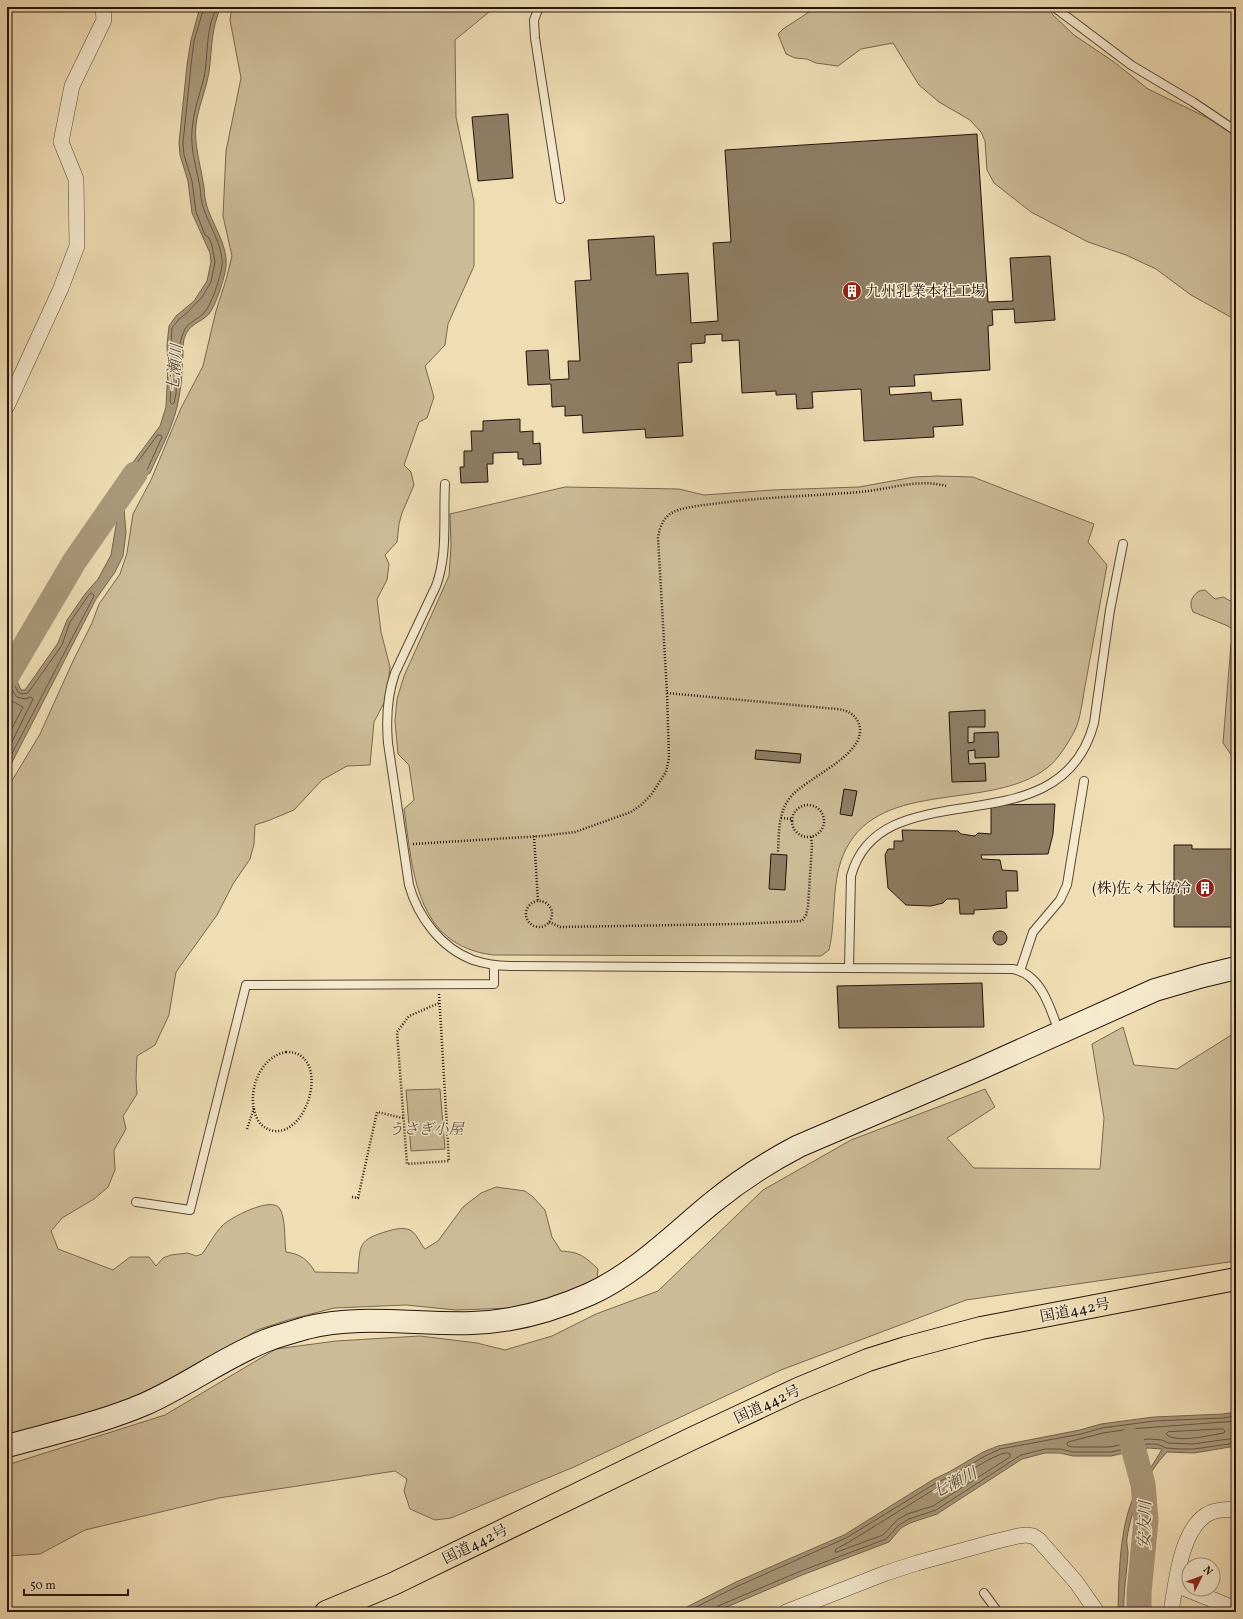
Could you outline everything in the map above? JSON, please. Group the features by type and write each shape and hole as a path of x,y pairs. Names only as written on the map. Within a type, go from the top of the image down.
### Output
{"highway":[{"name":"国道442号","path":"326,1612 393,1584 689,1440 798,1389 868,1360 981,1328 1236,1279"}],"street":[{"path":"7,406 61,288 77,246 76,179 61,142 72,86 104,20 103,7"},
{"path":"7,1446 114,1415 144,1404 253,1346 308,1328 353,1321 458,1323 490,1322 534,1314 572,1301 602,1288 624,1274 648,1257 735,1185 785,1154 832,1131 979,1069 1156,990 1236,968"},
{"path":"1171,1612 1183,1553 1192,1529 1206,1516 1213,1512 1236,1510"},
{"path":"786,1612 886,1572 993,1542 1026,1535 1033,1536 1039,1540 1076,1582 1097,1612"},
{"path":"1176,1585 1236,1608"}],"lane":[{"path":"538,7 534,20 535,38 560,199"},
{"path":"1054,7 1131,65 1236,130"},
{"path":"444,484 443,556 441,573 395,673 390,687 387,707 388,743 409,886 413,900 421,916 445,942 468,958 494,965 512,966 992,968 1020,971 1029,975 1037,984 1046,998 1060,1032"},
{"path":"849,968 851,876 857,860 872,840 888,828 905,820 1006,801 1034,792 1055,782 1066,773 1082,752 1091,735 1094,724 1109,618 1123,544"},
{"path":"1020,971 1034,932 1060,900 1067,885 1084,781"},
{"path":"136,1202 190,1210 246,985 494,984 494,965"},
{"path":"984,1593 998,1612"}],"path":[{"path":"409,844 575,832 631,812 651,795 666,772 669,758 658,538 660,525 668,515 678,510 756,498 862,492 933,482 946,486"},
{"path":"667,694 837,709 844,710 854,716 859,726 857,743 848,753 801,786 791,796 784,808 781,818 778,852"},
{"path":"808,805 816,807 822,815 823,824 817,833 811,836 799,834 795,830 792,819 794,812 798,808 808,805"},
{"path":"781,818 792,819"},
{"path":"534,836 538,901"},
{"path":"548,922 560,928 717,925 802,921 806,916 808,907 812,845 811,836"},
{"path":"538,901 545,903 551,909 552,914 548,922 544,925 537,926 529,923 526,914 527,908 530,904 538,901"},
{"path":"438,984 449,1161 407,1164 397,1032 409,1016 439,1003"},
{"path":"247,1129 254,1108 253,1095 256,1082 266,1064 276,1055 286,1052 296,1053 303,1057 310,1070 312,1087 305,1108 297,1121 286,1130 271,1130 264,1127 260,1122 254,1108"},
{"path":"352,1197 358,1198 377,1112 403,1118"}],"green space":[{"path":"232,7 495,7 455,40 456,117 474,202 474,266 448,324 445,345 425,366 434,397 427,418 419,422 404,465 411,472 414,485 402,513 397,542 385,555 389,564 387,580 377,599 381,632 390,667 387,697 374,722 370,765 347,766 322,780 294,810 255,825 254,844 250,859 233,884 217,915 176,972 169,1015 155,1045 137,1056 137,1094 123,1116 126,1129 114,1150 115,1170 108,1187 94,1199 62,1218 51,1231 58,1249 113,1270 130,1257 149,1257 156,1266 163,1258 171,1255 188,1253 196,1256 202,1254 216,1232 226,1222 251,1209 260,1206 276,1205 282,1213 286,1252 296,1254 304,1258 315,1272 358,1273 360,1249 362,1244 371,1237 402,1228 407,1229 414,1233 425,1249 438,1241 463,1207 481,1193 496,1187 525,1191 533,1197 545,1210 552,1237 561,1251 573,1252 589,1261 598,1269 597,1281 586,1293 515,1308 456,1310 406,1305 334,1308 288,1320 257,1330 216,1358 106,1410 7,1438 7,1409 11,1406 7,1405 7,789 40,734 92,623 99,604 120,574 127,553 133,514 151,480 181,408 203,366 216,311 232,256 223,216 226,151 241,78 230,20"},
{"path":"812,7 1047,7 1053,15 1074,35 1114,62 1148,89 1208,118 1236,136 1236,320 1191,295 1156,269 1126,255 1088,242 1031,212 994,183 987,170 985,141 981,132 970,120 939,102 919,85 893,43 861,49 838,66 816,63 807,59 795,58 786,54 778,34 783,29 812,10"},
{"path":"914,477 973,477 1094,524 1088,542 1107,565 1082,707 1074,732 1066,746 1051,765 1023,781 997,789 910,804 885,813 863,827 846,849 841,861 836,886 833,925 829,950 821,956 493,955 467,948 447,937 433,921 423,902 416,880 404,809 414,800 409,765 398,754 395,721 397,699 404,676 449,576 451,546 450,514 565,487 679,489 704,495 772,490 859,487"},
{"path":"1205,590 1215,599 1223,597 1236,604 1236,632 1228,626 1193,612 1191,603 1194,596 1199,591"},
{"path":"1236,632 1236,762 1223,743 1231,644"},
{"path":"1123,1027 1134,1065 1177,1069 1233,1034 1236,1035 1236,1261 966,1300 781,1370 574,1467 451,1518 435,1520 410,1509 404,1491 407,1479 395,1471 219,1498 85,1530 40,1554 7,1556 7,1465 165,1415 276,1349 336,1341 420,1336 477,1343 505,1350 552,1336 596,1314 658,1291 763,1190 851,1140 985,1089 995,1107 947,1138 974,1168 1100,1169 1104,1118 1092,1044"},
{"name":"うさぎ小屋","path":"440,1089 445,1149 411,1151 406,1090"}],"water":[{"path":"200,7 221,7 215,23 209,72 198,112 196,132 206,203 222,242 226,258 224,277 212,310 209,314 191,327 184,339 180,392 171,426 150,473 142,478 137,473 124,508 126,533 123,556 115,572 96,599 7,772 7,659 21,690 25,690 58,643 67,620 85,594 98,579 111,555 118,514 116,494 125,473 160,426 166,407 168,368 167,345 169,326 176,316 194,301 207,281 211,262 210,253 192,213 188,181 180,155 179,143 187,65 191,40"},
{"path":"1236,1412 1236,1446 1194,1453 1167,1452 1159,1461 1146,1481 1136,1503 1129,1526 1127,1538 1128,1553 1124,1612 1118,1612 1121,1552 1126,1521 1135,1494 1141,1482 1162,1449 1148,1448 1111,1456 1073,1456 1060,1453 1045,1453 1022,1459 937,1514 910,1523 901,1528 889,1542 802,1575 715,1612 677,1612 736,1582 844,1535 934,1479 983,1452 998,1446 1080,1430 1101,1424 1154,1417 1223,1414"}],"building":[{"path":"508,114 513,178 478,181 472,117"},
{"name":"九州乳業本社工場","path":"977,134 988,302 1013,301 1010,258 1050,256 1055,320 1015,323 1014,309 992,310 993,325 988,326 990,370 914,375 915,386 889,387 890,395 931,392 932,401 961,399 963,425 933,427 934,437 864,441 861,389 812,392 813,408 797,409 796,394 776,395 776,391 742,393 739,340 722,341 722,334 705,335 705,343 691,344 692,362 678,363 683,436 646,438 645,429 583,433 582,415 565,416 565,406 552,407 551,384 528,385 526,351 548,350 550,380 569,379 568,361 580,361 575,281 591,280 588,240 654,236 656,275 688,273 691,323 718,321 713,243 731,242 725,150"},
{"path":"520,419 520,432 533,431 533,444 540,443 541,464 523,465 523,459 518,459 518,452 493,453 493,464 487,464 488,482 461,483 460,467 464,467 464,451 472,451 471,431 483,431 483,421"},
{"path":"985,710 985,727 968,727 968,743 974,742 974,733 998,732 999,757 975,758 975,750 968,751 969,764 985,763 986,781 952,782 949,712"},
{"path":"756,750 801,754 800,763 755,759"},
{"path":"844,789 857,791 852,816 840,814"},
{"path":"1055,804 1053,834 1048,854 981,855 982,859 1000,860 1002,870 1017,871 1018,891 1006,891 1007,908 974,910 974,914 960,914 959,899 947,899 943,903 931,906 906,905 888,888 885,855 888,849 894,849 894,841 903,841 902,830 958,831 961,834 975,836 978,833 991,834 991,805"},
{"name":"(株)佐々木協冷","path":"1174,845 1192,845 1192,849 1236,849 1236,927 1174,927"},
{"path":"771,854 787,855 785,890 769,889"},
{"path":"997,931 1003,931 1007,935 1007,941 1003,945 997,945 993,941 993,935"},
{"path":"982,983 984,1027 839,1028 837,986"}],"waterway":[{"name":"七瀬川","path":"7,676 74,562 135,474"},
{"name":"安友川","path":"1131,1440 1143,1484 1146,1520 1139,1593 1139,1612"}],"place":[{"name":"九州乳業本社工場","path":"852,291"},
{"name":"(株)佐々木協冷","path":"1205,888"}]}
